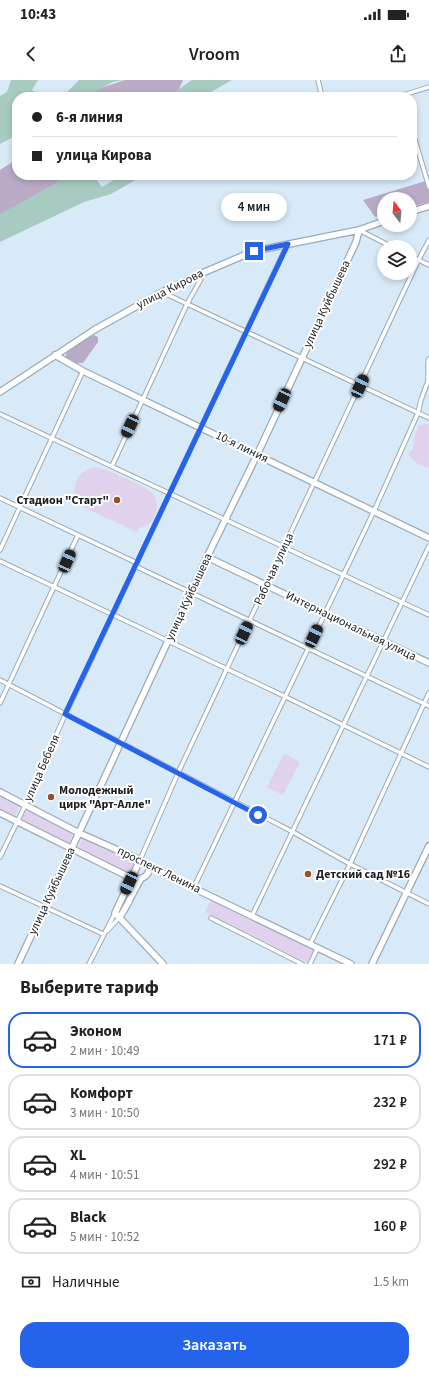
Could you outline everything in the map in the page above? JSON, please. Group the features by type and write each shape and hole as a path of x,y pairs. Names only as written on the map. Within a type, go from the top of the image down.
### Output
{"street":[{"path":"318,80 321,92"},
{"path":"416,92 429,88"},
{"path":"417,147 429,187"},
{"path":"417,210 429,206"},
{"name":"улица Кирова","path":"0,392 94,330 162,292 200,274 254,251 359,230 377,224"},
{"path":"359,230 378,240"},
{"name":"улица Куйбышева","path":"18,964 207,557 257,455 356,242 359,230"},
{"name":"Рабочая улица","path":"89,964 140,860 178,773 429,240"},
{"name":"улица Бебеля","path":"0,857 25,805 65,714 288,244"},
{"path":"418,261 429,265"},
{"path":"112,466 187,304 201,279 200,274"},
{"path":"162,292 429,418"},
{"name":"10-я линия","path":"55,355 83,371 314,484 429,538"},
{"path":"194,888 374,511 418,413 428,381 429,358"},
{"path":"0,550 83,371"},
{"path":"0,414 53,437 429,615"},
{"path":"0,498 78,535 191,593 429,706"},
{"path":"0,703 78,535"},
{"path":"252,916 429,546"},
{"name":"Интернациональная улица","path":"207,557 429,664"},
{"path":"0,561 286,697 429,767"},
{"path":"0,680 429,904"},
{"path":"310,944 350,864 429,694"},
{"name":"проспект Ленина","path":"0,792 79,832 140,860 150,867 351,964"},
{"name":"проспект Ленина","path":"0,813 131,878"},
{"path":"372,964 429,846"},
{"path":"0,886 103,934 120,918 127,908 136,886 149,872 150,867"},
{"path":"131,878 141,879"},
{"path":"115,913 163,964"},
{"path":"211,918 302,964"},
{"path":"310,964 318,948"}],"shaded area":[{"path":"11,80 38,80 32,90 34,92 12,92 12,138 0,144 0,96 7,92"},
{"path":"79,80 123,80 113,82 94,92 67,92"},
{"path":"125,80 183,80 179,89 175,92 94,92 95,90"},
{"path":"192,80 232,80 211,92 175,92"},
{"path":"12,162 12,180 60,180 0,215 0,170"},
{"path":"60,180 97,180 102,187 114,180 135,180 111,194 84,202 0,242 0,214"},
{"path":"429,180 429,202 417,205 417,192 389,192"},
{"path":"377,196 377,216 375,217 363,200"},
{"path":"94,335 98,337 98,342 83,363 77,363 66,357 66,351"},
{"path":"429,424 429,468 418,464 409,455 409,452 413,449 414,437 419,425"},
{"name":"Стадион \"Старт\"","path":"94,467 125,478 153,494 157,507 154,518 144,527 139,528 137,532 79,505 80,504 76,498 75,492 76,481 83,472"},
{"path":"284,754 300,762 283,795 267,787"},
{"path":"0,796 18,804 19,808 15,816 12,817 0,811"},
{"path":"29,809 74,831 68,845 23,822 21,820 26,810"},
{"path":"83,837 135,862 128,875 77,850"},
{"path":"212,898 314,948 308,963 205,912"}],"place":[{"name":"Стадион \"Старт\"","path":"117,500"},
{"name":"Молодежный цирк \"Арт-Алле\"","path":"51,797"},
{"name":"Детский сад №16","path":"308,874"}],"route":[{"path":"254,251 288,244 65,714 258,815"}]}
